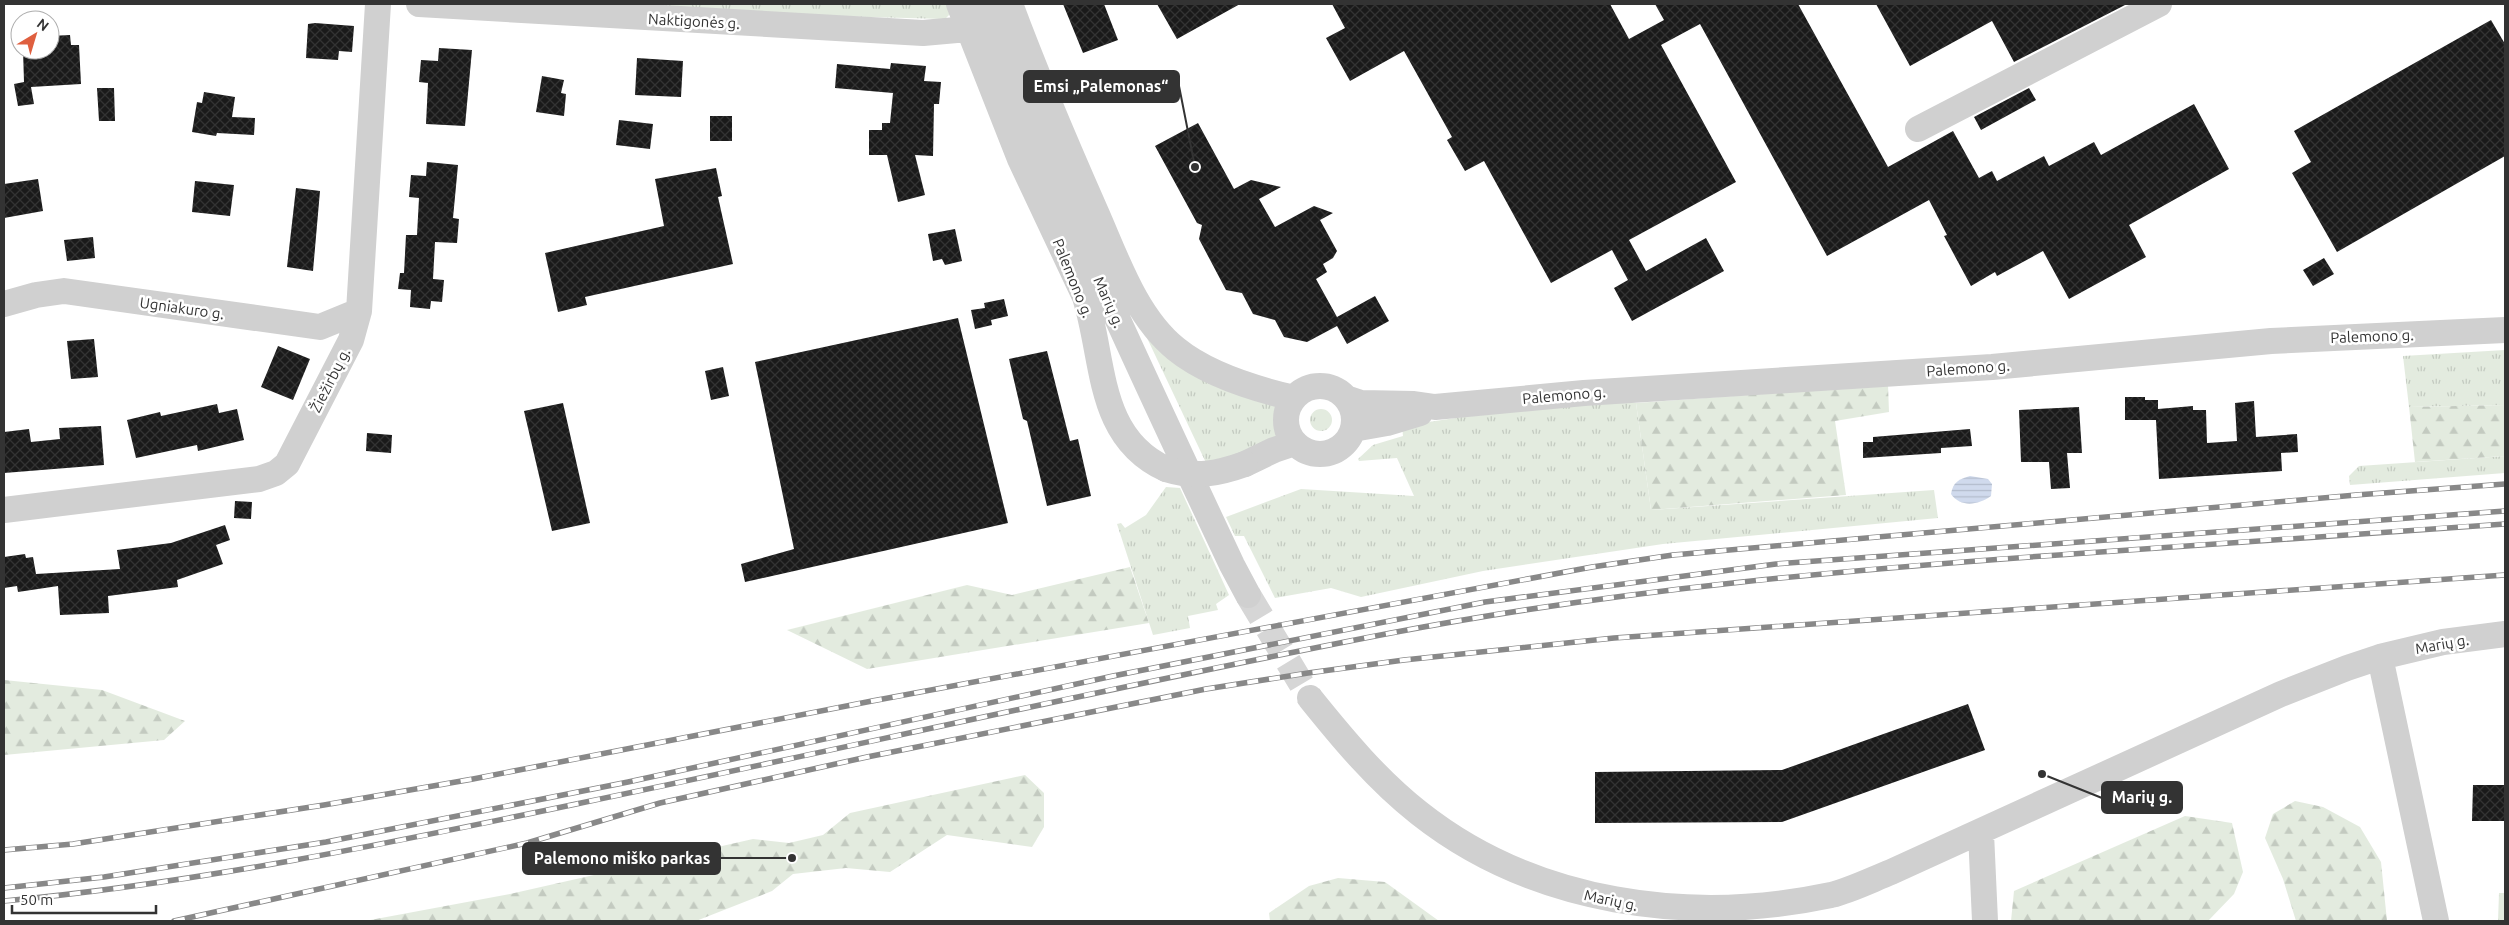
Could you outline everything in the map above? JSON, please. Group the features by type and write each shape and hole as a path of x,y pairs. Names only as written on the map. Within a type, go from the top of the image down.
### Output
{"street":[{"name":"Žiežirbų g.","path":"4,510 259,479 276,472 287,464 351,340 359,311 378,4"},
{"name":"Naktigonės g.","path":"419,4 923,33 968,29"},
{"name":"Palemono g.","path":"959,4 1020,159 1085,297 1110,408 1122,434 1138,452 1166,469 1183,474 1202,476 1220,473 1295,443"},
{"name":"Marių g.","path":"985,4 1065,202 1108,300 1232,565 1248,595"},
{"path":"1010,4 1040,84 1112,248 1146,315 1165,338 1194,362 1269,392 1294,398 1288,408 1286,421 1288,433 1295,443 1304,450 1316,454 1328,453 1343,444 1352,429 1354,418 1346,398"},
{"path":"1918,129 2159,4"},
{"name":"Ugniakuro g.","path":"4,304 36,295 64,291 320,327 359,311"},
{"name":"Palemono g.","path":"1294,398 1303,390 1314,386 1326,386 1337,390 1346,398 1361,402 1414,404 1431,407 1584,393 1992,367 2271,341 2505,330"},
{"name":"Palemono g.","path":"1352,429 1414,416 1431,407"},
{"name":"Marių g.","path":"1310,698 1344,741 1376,774 1419,813 1471,847 1530,878 1599,900 1659,910 1724,912 1783,905 1832,895 1891,872 1981,833 2281,694 2347,668 2380,657 2443,642 2505,634"},
{"path":"2380,657 2436,921"},
{"path":"1981,833 1985,921"}],"green space":[{"path":"560,4 952,4 954,10 945,19 754,14"},
{"path":"1139,321 1280,403 1275,417 1280,437 1208,467"},
{"path":"2505,350 2505,405 2409,407 2403,356"},
{"path":"1888,385 1889,412 1835,421 1846,495 1651,510 1636,403"},
{"path":"1620,401 1636,403 1651,510 1934,490 1938,518 1663,544 1483,571 1361,597 1331,588 1275,598 1244,536 1235,536 1226,517 1301,489 1414,496 1397,458 1359,461 1358,459 1373,445 1403,436 1402,426 1462,417"},
{"path":"2505,405 2505,456 2415,462 2409,407"},
{"path":"1321,409 1331,416 1332,420 1325,430 1321,431 1311,424 1310,420 1317,410"},
{"path":"2505,456 2505,473 2350,485 2349,476 2359,466"},
{"path":"1166,487 1180,488 1229,595 1216,604 1218,610 1188,616 1190,628 1153,635 1117,524 1121,523 1125,528 1146,515"},
{"path":"1130,567 1149,623 867,669 787,630 967,585 1012,595"},
{"path":"4,680 102,690 185,721 164,740 4,755"},
{"path":"1025,775 1044,793 1044,827 1032,847 947,835 890,872 846,868 793,874 772,891 696,921 365,921 510,894 753,839 789,843 823,835 850,813"},
{"path":"2295,801 2323,807 2360,827 2381,862 2387,921 2296,921 2283,879 2265,838 2273,814"},
{"path":"2185,816 2232,823 2243,872 2234,894 2208,921 2011,921 2014,891"},
{"path":"1338,878 1385,882 1439,921 1270,921 1269,913 1309,886"},
{"path":"2499,893 2505,893 2505,921 2498,921"}],"water":[{"path":"1970,476 1988,479 1992,484 1991,496 1970,504 1955,498 1951,494 1955,484"}],"building":[{"path":"1063,4 1104,4 1118,40 1083,53"},
{"path":"1157,4 1240,4 1177,39"},
{"path":"1332,4 1610,4 1629,39 1664,20 1655,4 1798,4 1888,167 1953,131 1979,178 1992,171 1997,181 2044,156 2049,166 2094,142 2101,155 2194,104 2229,169 2129,225 2146,257 2069,299 2043,251 1997,276 1995,272 1971,286 1944,236 1947,235 1929,200 1827,256 1700,24 1661,45 1736,182 1629,240 1646,271 1706,238 1724,271 1632,321 1614,288 1628,280 1612,250 1551,283 1484,161 1465,171 1447,140 1452,137 1404,51 1350,81 1326,38 1345,28"},
{"path":"1876,4 2127,4 2014,62 1992,21 1910,66"},
{"path":"2491,20 2505,44 2505,156 2337,252 2292,173 2311,162 2294,131"},
{"path":"308,24 354,26 352,52 339,51 338,60 306,58"},
{"path":"70,35 71,45 79,45 81,84 31,87 34,104 18,106 14,84 24,82 23,60 60,60 60,36"},
{"path":"439,48 472,50 465,126 426,124 428,83 419,82 421,60 438,61"},
{"path":"637,58 683,61 681,97 635,95"},
{"path":"891,63 926,66 924,81 941,82 939,104 934,104 933,156 915,155 925,195 898,202 887,155 869,155 869,130 882,130 882,123 890,123 893,93 835,88 837,64 890,69"},
{"path":"542,76 564,80 561,93 566,94 564,116 536,112"},
{"path":"97,88 114,88 115,121 99,121"},
{"path":"2029,88 2036,100 1981,130 1974,117"},
{"path":"204,92 235,97 232,117 255,118 254,135 217,133 216,136 192,132 197,102 202,103"},
{"path":"710,116 732,116 732,141 710,141"},
{"path":"619,120 653,124 650,149 616,145"},
{"path":"1198,123 1234,189 1251,180 1281,187 1259,199 1275,227 1314,206 1333,213 1320,220 1337,251 1333,258 1323,264 1327,272 1316,279 1337,317 1375,296 1389,321 1347,344 1337,326 1307,342 1284,337 1275,320 1253,314 1242,293 1226,290 1199,239 1202,225 1197,223 1155,146"},
{"path":"427,162 458,165 453,218 459,219 457,243 435,242 433,279 444,280 442,302 431,301 430,309 410,307 411,290 398,289 400,273 404,273 406,235 417,235 419,198 409,197 411,175 426,176"},
{"path":"716,168 722,196 718,197 733,264 585,297 587,305 558,312 545,253 664,226 655,179"},
{"path":"38,179 43,211 4,218 4,184"},
{"path":"195,181 234,185 230,216 192,212"},
{"path":"296,188 320,191 313,271 287,267"},
{"path":"955,229 962,261 945,265 942,259 933,261 928,234"},
{"path":"93,237 95,258 67,261 64,240"},
{"path":"2324,258 2334,274 2313,286 2303,270"},
{"path":"1004,299 1008,316 991,320 992,325 975,329 971,310 985,308 984,303"},
{"path":"958,318 1008,523 745,582 741,564 794,549 755,362"},
{"path":"94,339 98,377 71,379 67,341"},
{"path":"278,346 310,359 293,400 261,387"},
{"path":"1047,351 1070,441 1078,439 1091,496 1047,506 1027,421 1023,419 1009,359"},
{"path":"723,367 729,396 711,400 705,371"},
{"path":"2125,397 2145,397 2145,400 2158,400 2158,409 2193,406 2193,410 2206,410 2207,443 2237,441 2235,403 2254,401 2256,437 2297,434 2298,452 2281,453 2282,471 2159,479 2156,420 2125,420"},
{"path":"563,403 590,523 552,531 524,411"},
{"path":"217,404 219,413 237,409 244,440 198,451 197,445 136,458 127,420 160,412 161,416"},
{"path":"2079,407 2082,453 2067,453 2070,488 2051,489 2049,462 2021,462 2019,410"},
{"path":"101,426 104,465 4,473 4,432 29,429 31,442 60,439 59,428"},
{"path":"1970,429 1972,446 1941,448 1941,453 1863,458 1863,442 1873,442 1873,437"},
{"path":"367,433 392,435 391,453 366,451"},
{"path":"235,501 252,502 251,519 234,518"},
{"path":"225,525 230,540 216,545 223,564 177,580 178,587 108,596 109,613 60,615 58,586 18,592 17,586 4,588 4,557 25,554 26,558 33,557 36,574 120,569 117,550 171,543"},
{"path":"1968,704 1985,750 1782,822 1595,823 1595,772 1782,770"},
{"path":"2473,785 2505,785 2505,821 2472,821"}],"tunnel":[{"path":"1248,595 1310,698"}],"railway":[{"path":"4,850 73,844 324,805 473,779 872,701 1592,567 1673,555 2356,495 2505,484"},
{"path":"4,888 104,877 326,842 628,782 1113,676 1485,602 1776,564 2505,511"},
{"path":"4,901 150,884 366,847 1289,653 1391,633 1564,604 1737,582 1911,566 2505,524"},
{"path":"174,921 527,843 660,803 867,757 1206,689 1308,673 1404,660 1614,638 2505,575"}],"place":[{"name":"Emsi „Palemonas“","path":"1195,167"},
{"name":"Marių g.","path":"2042,774"},
{"name":"Palemono miško parkas","path":"792,858"}]}
